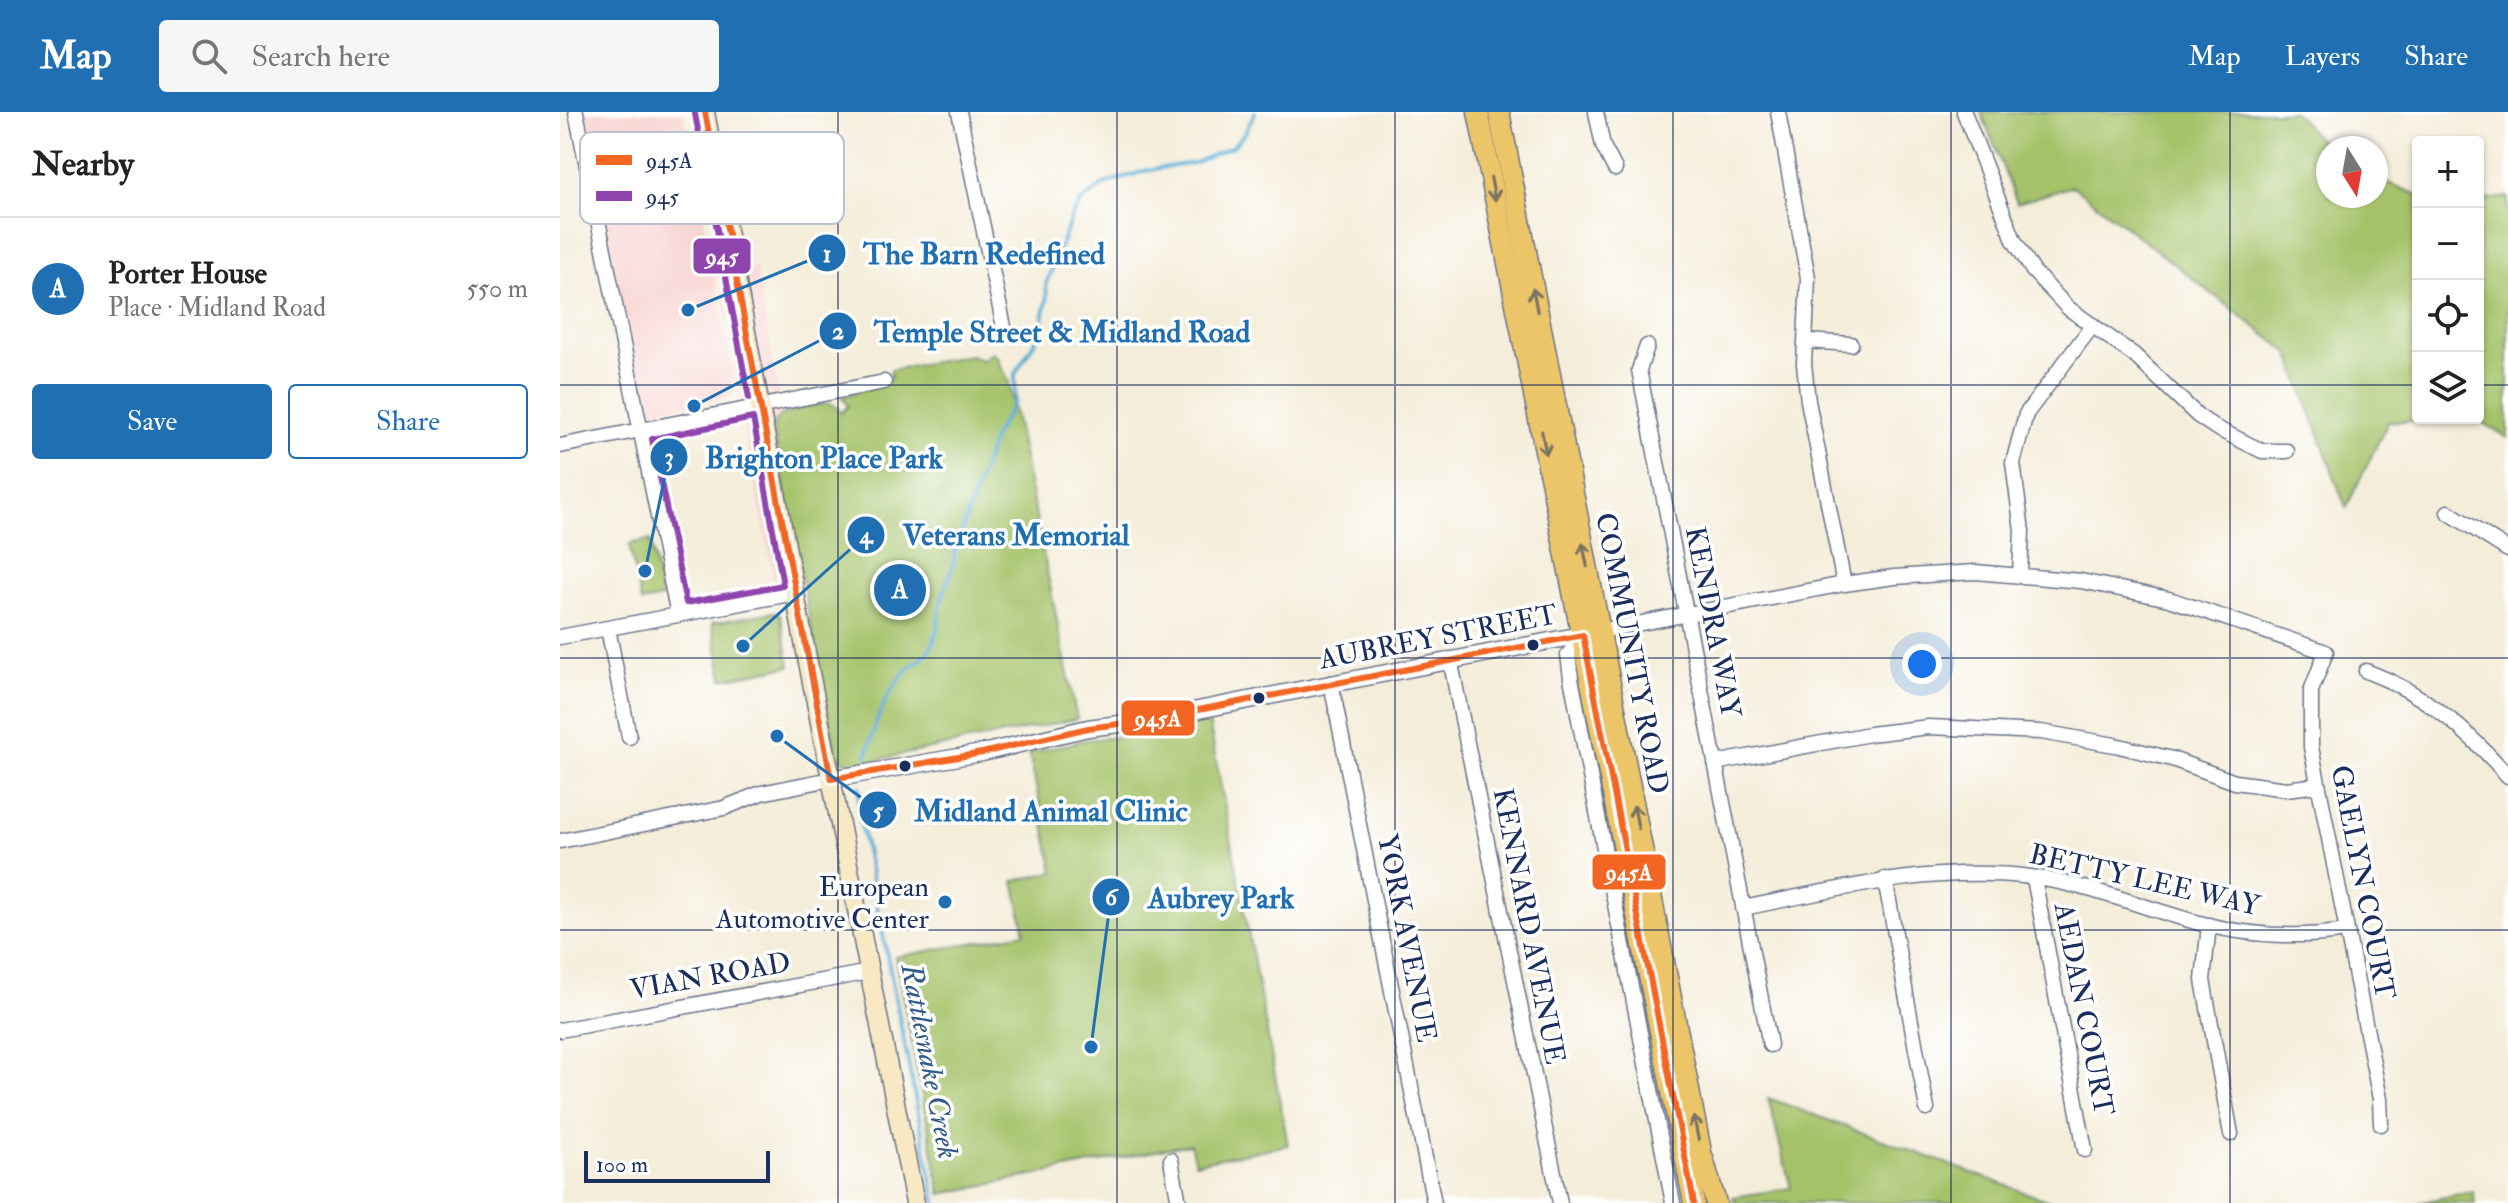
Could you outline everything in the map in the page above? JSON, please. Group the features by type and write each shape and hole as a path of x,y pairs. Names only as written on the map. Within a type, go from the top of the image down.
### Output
{"main road":[{"path":"705,112 709,132"},
{"name":"COMMUNITY ROAD","path":"1478,112 1701,1152 1716,1203"},
{"name":"COMMUNITY ROAD","path":"1499,112 1694,1203"},
{"path":"726,224 915,1203"}],"street":[{"path":"576,112 580,132"},
{"path":"959,112 1005,332"},
{"path":"1596,112 1603,146 1615,169"},
{"path":"1778,112 1808,278 1804,364 1808,401 1844,584"},
{"path":"1964,112 2014,240 2033,271 2068,308 2134,355 2198,416 2216,428 2262,451 2287,451"},
{"path":"598,224 678,615"},
{"path":"2020,574 2022,531 2013,463 2022,427 2026,414 2093,325"},
{"path":"1806,341 1851,344"},
{"name":"KENDRA WAY","path":"1647,346 1639,370 1770,1045"},
{"path":"560,446 884,382"},
{"path":"2448,512 2508,550"},
{"name":"AUBREY STREET","path":"560,841 724,808 761,793 967,756 1088,728 1142,721 1844,584 1907,576 1975,572 2081,581 2169,599 2326,652"},
{"path":"560,637 795,593"},
{"path":"608,628 629,737"},
{"path":"1591,633 1568,655 1571,678 1673,1203"},
{"name":"GAELYN COURT","path":"2326,652 2311,691 2311,747 2380,1099 2381,1124"},
{"name":"KENNARD AVENUE","path":"1450,659 1560,1203"},
{"path":"2366,671 2396,682 2437,708 2475,739 2508,776"},
{"name":"YORK AVENUE","path":"1331,683 1434,1203"},
{"path":"1715,763 1870,734 1929,727 2041,732 2172,759 2235,782 2286,789 2318,785"},
{"name":"BETTY LEE WAY","path":"1743,908 1885,879 1923,874 1990,873 2034,878 2107,893 2209,925 2275,934 2347,931"},
{"name":"AEDAN COURT","path":"2034,878 2085,1150"},
{"path":"1885,879 1927,1109"},
{"path":"2209,925 2203,955 2203,980 2231,1134"},
{"name":"VIAN ROAD","path":"560,1030 869,972"},
{"path":"1171,1160 1179,1203"}],"shaded area":[{"path":"584,112 683,112 687,132 588,132"},
{"path":"606,224 705,224 736,388 731,396 651,411 643,406"},
{"path":"756,267 813,580 776,588 746,437 719,271"}],"green space":[{"path":"1981,112 2294,112 2316,137 2316,208 2388,208 2388,183 2412,193 2412,421 2388,422 2346,508 2289,353 2073,186 2017,203"},
{"path":"2508,197 2508,438 2484,423 2484,200"},
{"path":"992,352 999,359 1008,379 1077,719 852,765 839,758 835,750 773,429 775,423 788,413 820,404 833,405 841,413 848,406 842,397 890,380 891,370 970,355 983,360"},
{"path":"650,540 662,598 641,602 629,544"},
{"path":"773,612 780,614 790,666 723,679 712,623"},
{"path":"1209,722 1288,1145 1195,1163 1190,1144 941,1194 895,957 1025,933 1014,881 1054,872 1029,753 1086,740 1152,734"},
{"path":"1768,1098 2054,1203 1735,1203 1733,1197 1791,1188"},
{"path":"2473,1191 2475,1203 2418,1203"}],"waterway":[{"name":"Rattlesnake Creek","path":"867,755 887,697 901,677 932,645 955,551 994,436 1015,401 1015,374 1040,333 1047,300 1046,284 1072,216 1082,201 1106,183 1148,170 1194,163 1233,146 1245,133 1255,112"},
{"name":"Rattlesnake Creek","path":"860,786 858,809 936,1203"}],"transit line":[{"name":"945A","path":"705,112 709,132"},
{"name":"945","path":"695,114 698,132"},
{"name":"945","path":"716,224 749,398"},
{"name":"945A","path":"726,224 831,779 982,753 1088,728 1142,721 1583,635 1694,1203"},
{"name":"945","path":"753,418 783,585 686,603 652,439 753,418"}],"place":[{"name":"The Barn Redefined","path":"688,310"},
{"name":"Temple Street & Midland Road","path":"694,406"},
{"name":"Brighton Place Park","path":"645,571"},
{"name":"Porter House","path":"900,590"},
{"name":"Veterans Memorial","path":"743,646"},
{"name":"Midland Animal Clinic","path":"777,736"},
{"name":"European Automotive Center","path":"945,902"},
{"name":"Aubrey Park","path":"1091,1047"}]}
